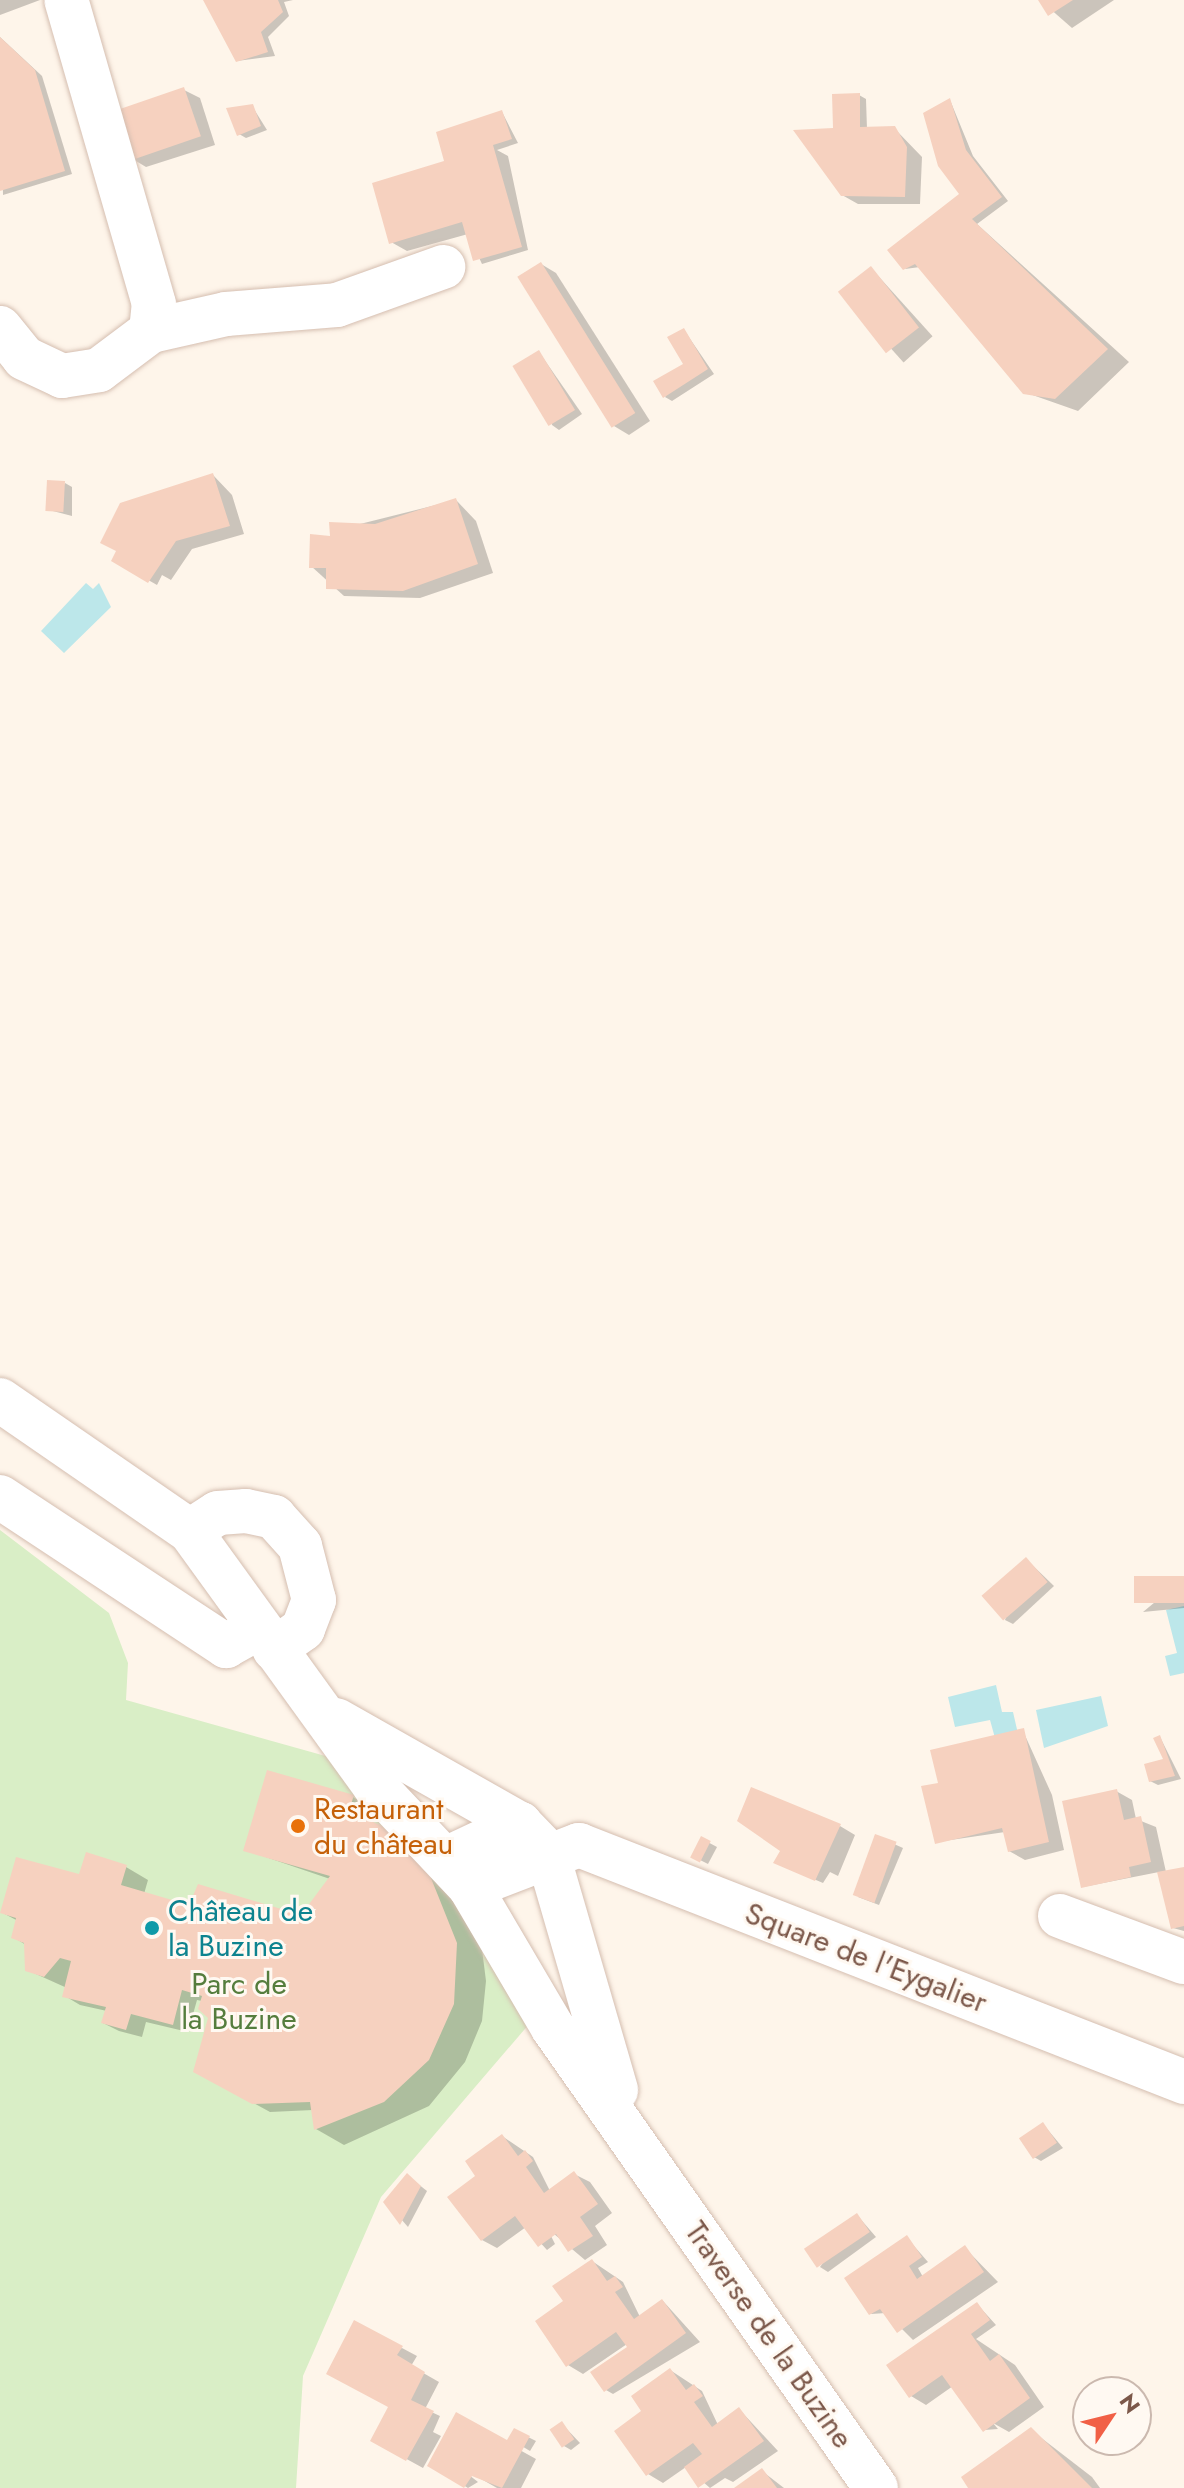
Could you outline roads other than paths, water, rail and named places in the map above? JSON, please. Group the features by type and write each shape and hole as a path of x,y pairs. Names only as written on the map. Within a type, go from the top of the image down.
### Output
{"street":[{"path":"66,0 154,304 151,331"},
{"path":"0,328 24,358 62,376 99,370 151,331 226,314 337,305 443,267"},
{"name":"Traverse de la Buzine","path":"0,1400 190,1531 313,1706 374,1785 459,1873 553,2028 876,2488"},
{"path":"0,1497 226,1646 303,1629 314,1600 300,1546 274,1517 246,1511 218,1513 190,1531"},
{"name":"Traverse de la Buzine","path":"313,1706 533,1838 606,2071 662,2182"},
{"path":"459,1873 533,1838"},
{"name":"Square de l'Eygalier","path":"533,1838 579,1845 1184,2082"},
{"path":"1060,1916 1184,1962"}],"water":[{"path":"86,583 93,589 99,583 111,607 64,653 41,631"},
{"path":"1184,1606 1184,1673 1170,1676 1165,1656 1177,1653 1166,1610"},
{"path":"996,1685 1002,1712 1013,1712 1022,1751 1000,1756 990,1720 955,1727 948,1697"},
{"path":"1101,1696 1108,1726 1044,1748 1036,1710"}],"place":[{"name":"Restaurant du château","path":"298,1826"},
{"name":"Château de la Buzine","path":"152,1928"}],"park label":[{"name":"Parc de la Buzine","path":"239,2001"}]}
